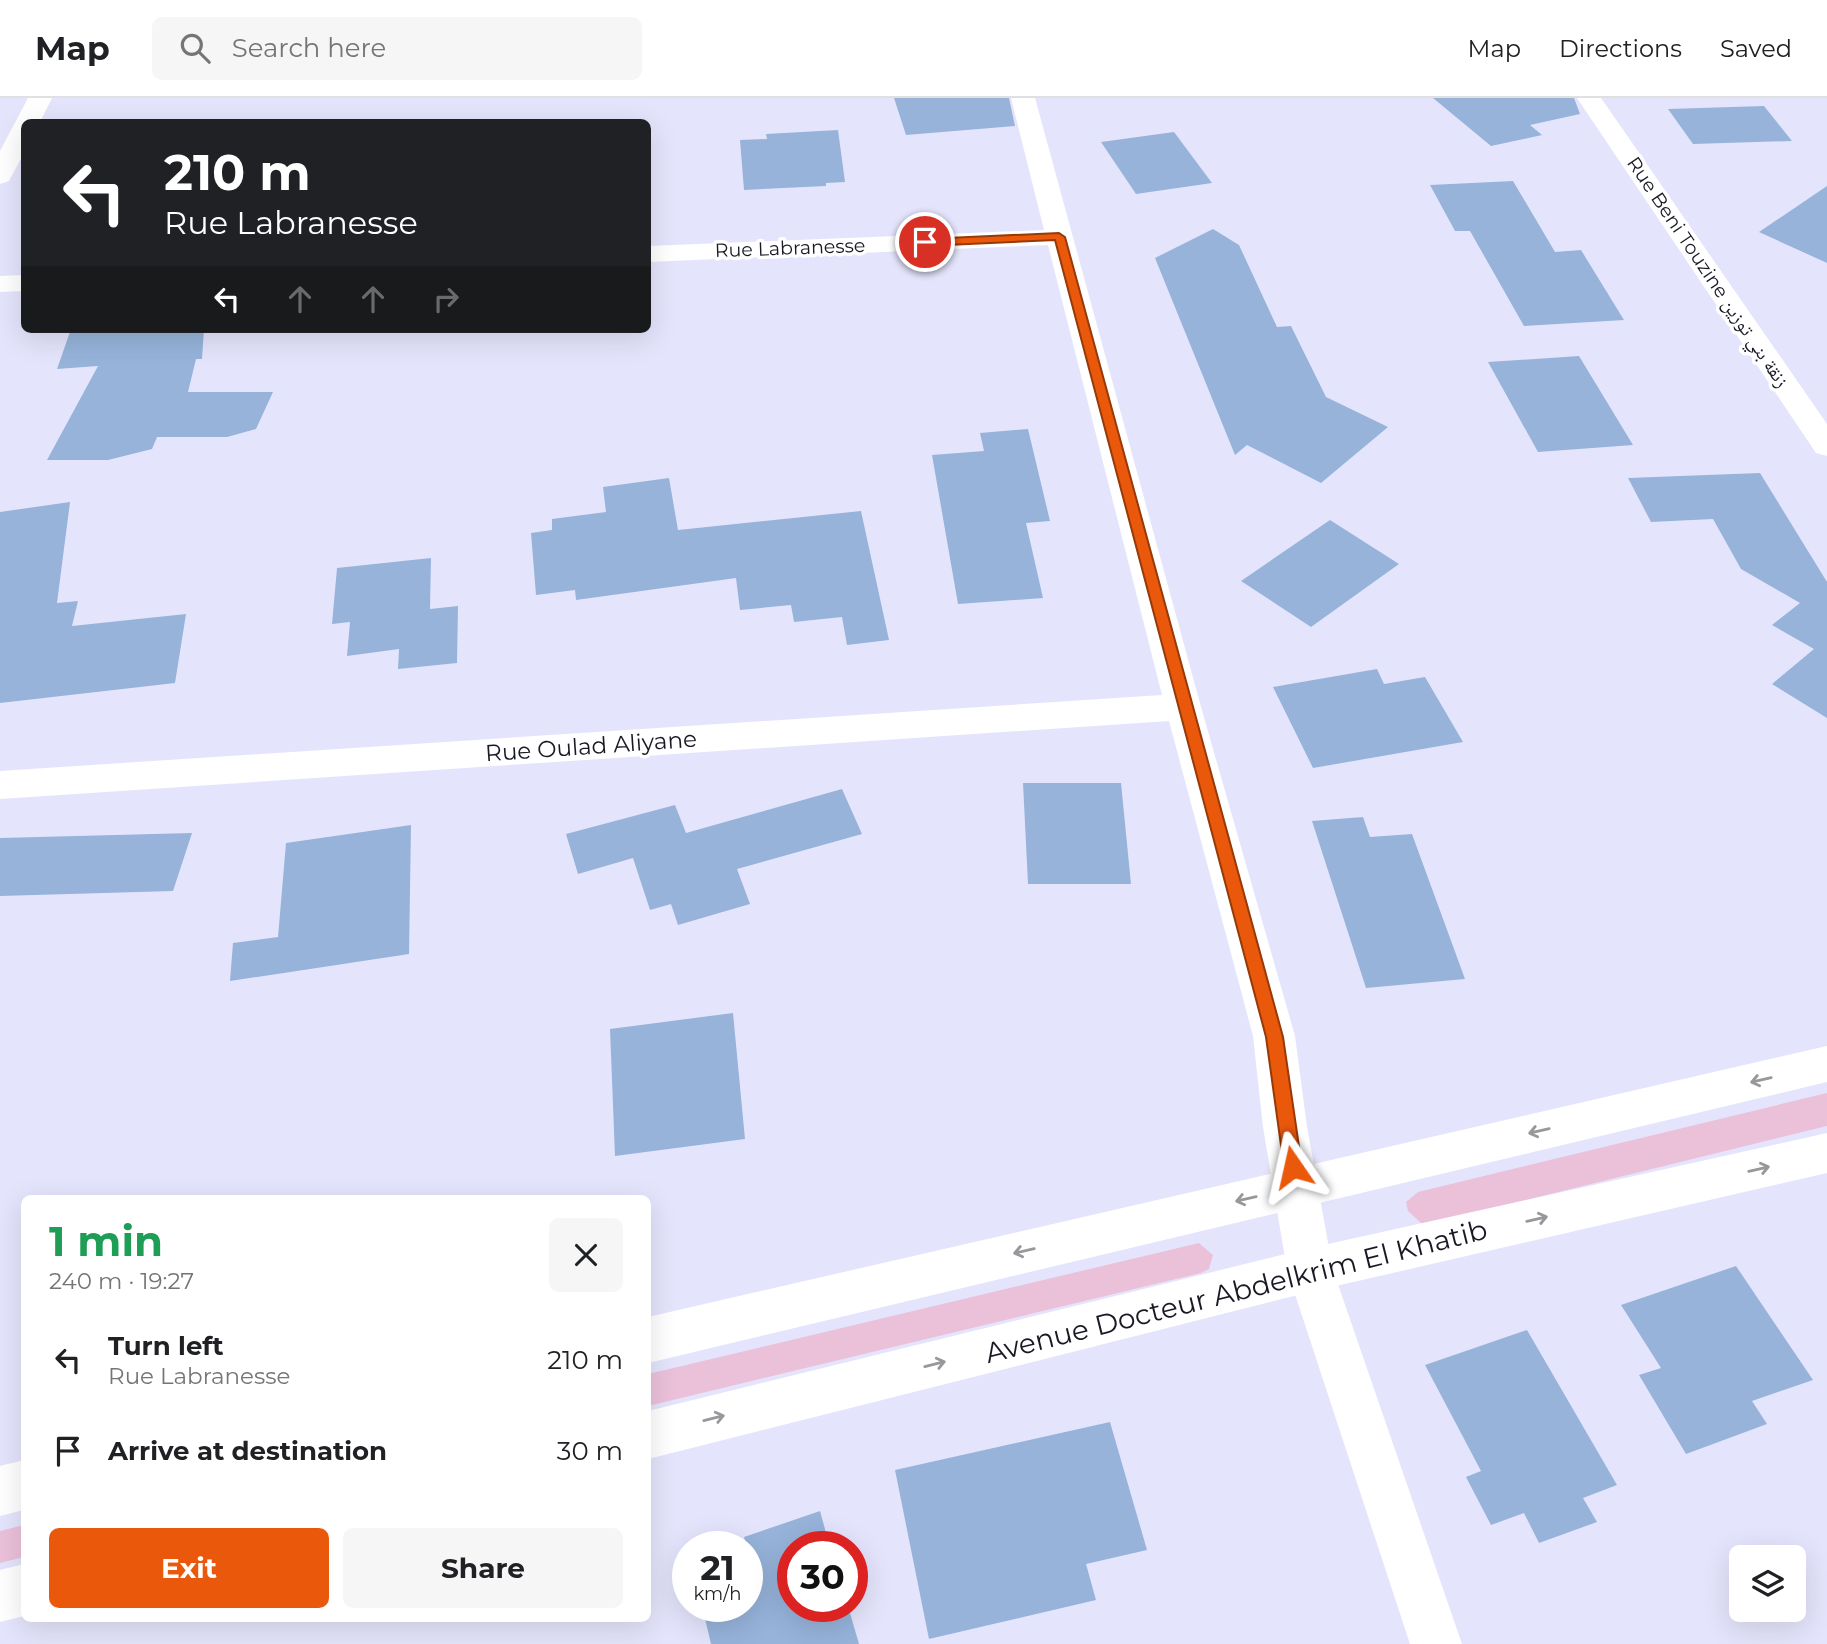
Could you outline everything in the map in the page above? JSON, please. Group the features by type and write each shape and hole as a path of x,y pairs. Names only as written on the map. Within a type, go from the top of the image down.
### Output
{"street":[{"path":"30,119 40,98"},
{"path":"1023,98 1183,707 1274,1037 1285,1127 1310,1270 1436,1644"},
{"name":"Rue Beni Touzine زنقة بني توزين","path":"1589,98 1815,410 1827,446"},
{"path":"0,176 21,135"},
{"name":"Rue Labranesse","path":"651,254 1059,237"},
{"path":"0,284 21,283"},
{"name":"Rue Oulad Aliyane","path":"0,785 1183,707"},
{"path":"651,1338 1827,1064"},
{"name":"Avenue Docteur Abdelkrim El Khatib","path":"651,1434 1310,1270 1827,1153"},
{"path":"0,1491 21,1487"},
{"path":"0,1596 21,1591"}],"shaded area":[{"path":"1827,1093 1827,1126 1429,1224 1421,1223 1408,1211 1406,1202 1418,1192"},
{"path":"1199,1243 1213,1255 1209,1269 1201,1273 651,1405 651,1373"},
{"path":"21,1526 21,1558 0,1563 0,1531"}],"building":[{"path":"894,98 1009,98 1015,126 906,135"},
{"path":"1433,98 1574,98 1580,114 1530,125 1542,135 1491,146"},
{"path":"1764,106 1792,141 1693,144 1668,109"},
{"path":"838,130 845,182 826,183 826,186 744,190 740,140 767,139 766,134"},
{"path":"1174,132 1212,183 1136,194 1101,142"},
{"path":"1513,181 1555,252 1581,250 1624,320 1524,326 1470,231 1455,231 1430,185"},
{"path":"1827,186 1827,263 1759,232"},
{"path":"1213,229 1239,245 1277,327 1291,326 1326,397 1388,427 1321,483 1247,445 1235,455 1155,258"},
{"path":"70,333 204,333 202,359 196,359 188,392 273,392 256,429 227,437 157,437 152,449 108,460 47,460 98,366 57,369"},
{"path":"1579,356 1633,445 1538,452 1488,362"},
{"path":"1028,429 1050,521 1026,523 1043,598 958,604 932,455 984,451 980,433"},
{"path":"1760,473 1827,582 1827,718 1772,684 1814,649 1772,625 1800,603 1741,569 1713,519 1651,522 1628,478"},
{"path":"669,478 678,530 861,511 889,640 847,645 842,617 794,622 791,605 740,610 736,578 576,600 575,590 536,595 531,533 552,530 552,519 606,512 603,487"},
{"path":"70,502 57,603 78,601 72,626 186,614 175,683 0,703 0,512"},
{"path":"1330,520 1399,564 1311,627 1241,581"},
{"path":"431,558 430,609 458,606 457,663 398,669 399,649 347,656 350,622 332,624 337,568"},
{"path":"1377,669 1384,684 1425,677 1463,742 1313,768 1273,687"},
{"path":"1023,783 1121,783 1131,884 1028,884"},
{"path":"842,789 862,834 737,869 750,904 678,925 671,904 650,910 633,858 578,874 566,834 675,805 686,833"},
{"path":"1363,817 1370,837 1412,834 1465,979 1366,988 1312,821"},
{"path":"411,825 409,954 230,981 233,943 278,937 286,843"},
{"path":"192,833 173,891 0,896 0,838"},
{"path":"733,1013 745,1139 615,1156 610,1029"},
{"path":"1736,1266 1813,1380 1752,1401 1767,1424 1686,1454 1639,1375 1661,1368 1621,1305"},
{"path":"1527,1330 1617,1485 1583,1498 1597,1522 1539,1543 1524,1513 1491,1525 1466,1477 1481,1471 1425,1365"},
{"path":"1110,1422 1147,1550 1086,1564 1096,1600 929,1639 895,1470"},
{"path":"820,1511 826,1531 777,1531 777,1622 853,1622 859,1644 711,1644 706,1622 763,1622 762,1531"}],"route":[{"path":"925,242 1059,237 1183,707 1274,1037 1285,1127 1293,1167"}]}
